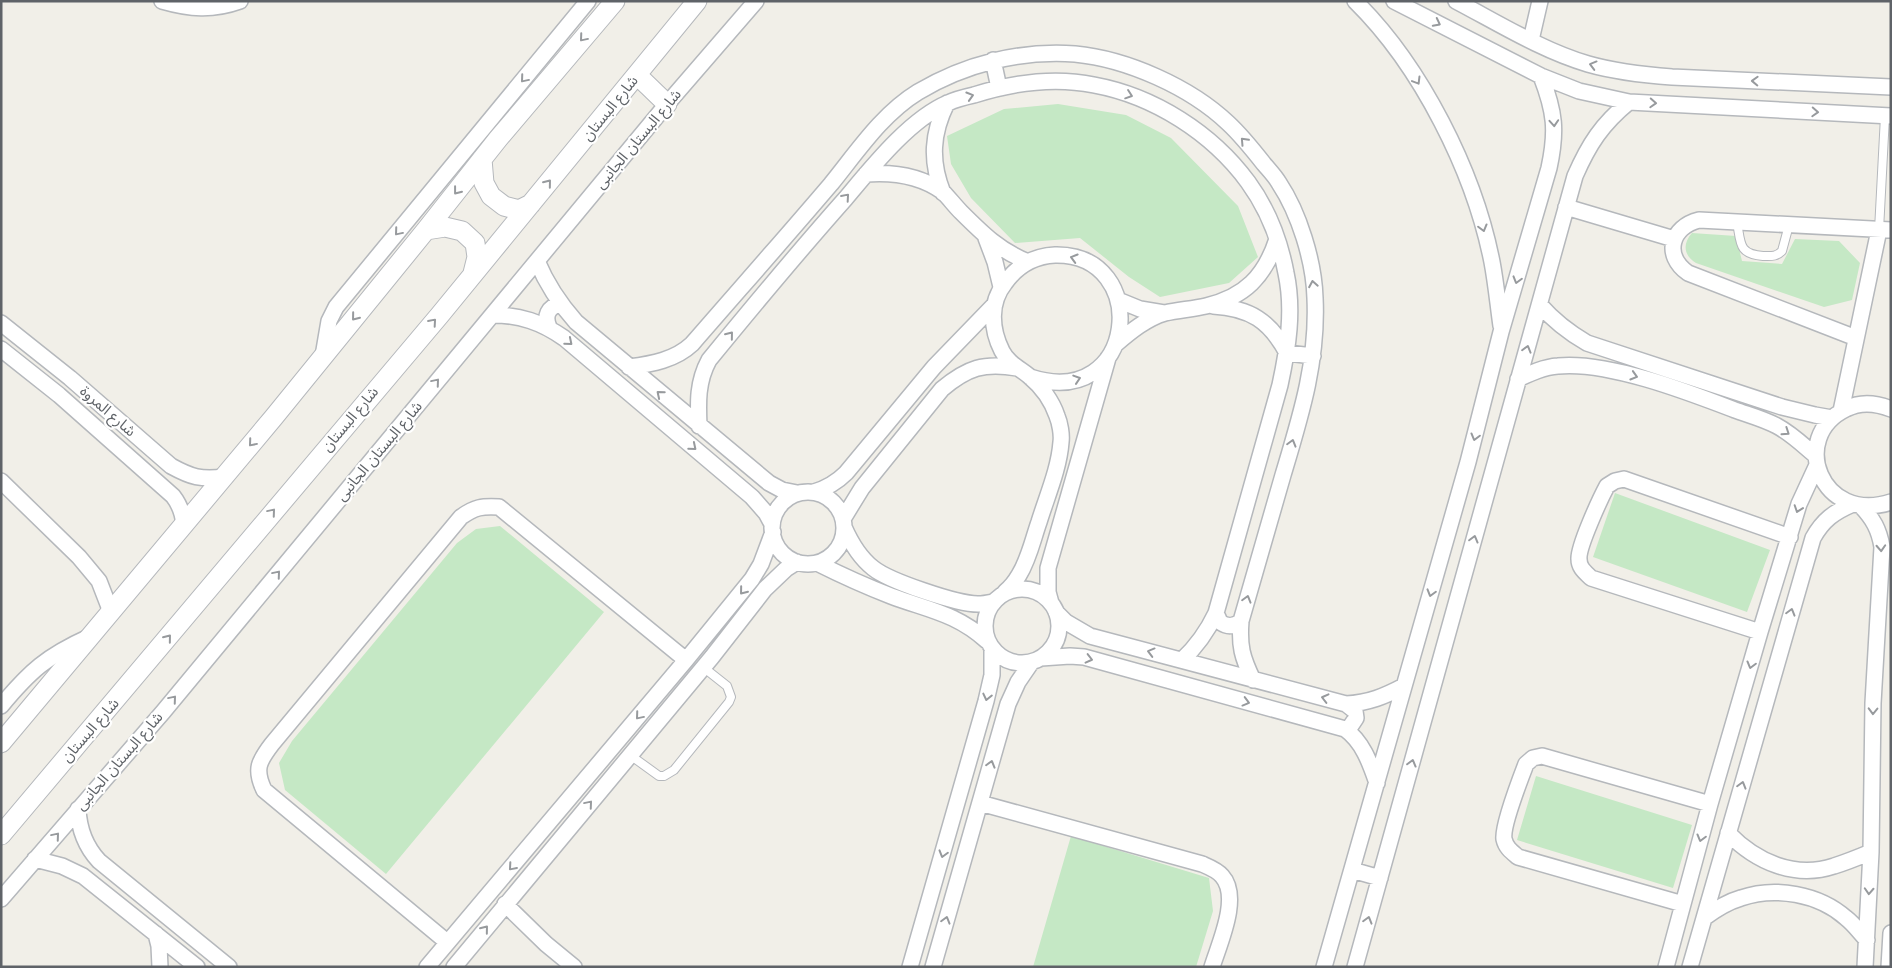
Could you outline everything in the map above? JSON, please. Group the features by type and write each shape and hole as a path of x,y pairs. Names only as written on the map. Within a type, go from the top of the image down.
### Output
{"street":[{"path":"162,1 188,8 224,7 240,1"},
{"path":"323,356 329,321 336,307 588,1"},
{"path":"1,743 224,477 482,159 615,1"},
{"name":"شارع البستان","path":"1,835 532,204 697,1"},
{"name":"شارع البستان الجانبى","path":"1,900 163,712 667,104 756,1"},
{"path":"1355,1 1408,66 1445,127 1473,193 1492,262 1501,332"},
{"path":"1394,1 1541,76 1578,91 1629,102 1888,116"},
{"path":"1456,1 1560,54 1587,64 1615,71 1643,75 1891,87"},
{"path":"1531,40 1540,1"},
{"path":"629,367 670,358 682,353 692,344 812,206 868,138 900,106 917,93 954,74 993,60 1034,54 1076,54 1116,62 1162,79 1192,96 1226,122 1279,183 1296,218 1308,255 1315,293 1316,332 1306,397 1241,621 1239,641 1244,661 1253,680"},
{"path":"993,60 999,88"},
{"path":"636,75 667,104"},
{"path":"1324,967 1468,462 1501,332 1549,168 1554,145 1555,121 1550,98 1541,76"},
{"path":"1723,79 1723,106"},
{"path":"699,426 699,384 703,370 709,360 866,174 902,136 927,116 947,103 999,88 1043,81 1093,85 1151,103 1186,124 1225,154 1248,182 1260,200 1277,239 1287,274 1290,309 1287,352 1280,385 1216,614 1202,639 1182,660"},
{"path":"1355,967 1575,176 1596,134 1611,116 1629,102"},
{"path":"943,192 938,180 933,154 936,129 947,103"},
{"path":"482,159 484,183 491,196 504,206 520,210 532,204"},
{"path":"1549,168 1575,176"},
{"path":"866,174 879,173 906,176 943,192 986,238 1006,252 1028,262"},
{"path":"812,206 827,220"},
{"path":"1566,207 1674,239"},
{"path":"1837,414 1885,230 1699,220 1688,223 1674,239 1674,255 1682,268 1688,273 1856,338"},
{"path":"426,230 445,227 462,230 475,242 477,257 473,274"},
{"path":"986,238 995,262 1001,287"},
{"path":"1116,344 1139,326 1164,314 1207,306 1238,294 1252,284 1263,271 1272,257 1277,239"},
{"path":"910,967 992,675 990,645 984,620 988,610 1013,584 1025,563 1058,462 1062,440 1057,416 1046,394 1030,377 1017,368 1004,355 996,339 993,322 994,304 1001,287 1013,272 1028,262 1047,256 1064,255 1080,259 1095,267 1106,278 1118,300 1121,314 1116,344 1108,357 1096,370 1081,378 1064,382 1046,382 1030,377"},
{"path":"537,261 546,283 560,304 576,322 766,481 782,490 797,493 814,492 831,485 846,474 934,367 994,304"},
{"path":"1118,300 1140,309 1164,314"},
{"path":"548,327 546,317 548,312 560,304"},
{"path":"1540,305 1553,320 1569,333 1587,343 1782,407 1815,416 1837,414"},
{"path":"1207,306 1239,310 1255,316 1274,332 1287,352 1313,356"},
{"path":"493,315 512,315 531,320 548,327 572,344 752,497 766,513 777,545 786,556 798,562 817,563 866,586 960,620 1000,656 1010,662 1020,663 1070,656 1084,657 1345,729 1354,736 1363,750 1377,783"},
{"name":"شارع المروة","path":"1,323 70,378 171,466 188,475 206,479 224,477"},
{"path":"692,344 693,357 700,361 709,360"},
{"name":"شارع المروة","path":"1,349 59,395 173,496 183,514 184,525"},
{"path":"1600,369 1607,350"},
{"path":"932,967 1012,693 1036,660 1052,647 1058,633 1059,622 1048,592 1048,568 1108,357"},
{"path":"817,563 828,558 837,550 842,539 844,523 862,488 942,389 953,379 968,370 1000,365 1017,368"},
{"path":"1518,379 1537,370 1557,366 1578,366 1620,372 1696,395 1775,425 1787,432 1817,460 1822,478 1829,489 1840,498 1857,505 1874,520 1882,547 1873,703 1871,852 1864,967"},
{"path":"1666,967 1710,804 1760,632 1800,504 1817,460 1820,435 1837,414 1850,406 1872,403 1891,409"},
{"path":"1468,462 1493,470"},
{"path":"1760,632 1591,578 1582,570 1578,558 1607,486 1615,481 1624,479 1790,537"},
{"path":"1,481 79,557 99,581 111,612"},
{"path":"752,497 766,481"},
{"path":"814,492 830,498 836,504 852,543 861,557 873,568 887,577 922,590 971,603 1023,589 1034,591 1043,596 1066,622 1090,636 1346,704 1376,700 1404,686"},
{"path":"427,967 686,660 756,573 767,550 778,508 783,502 797,493"},
{"path":"1690,967 1813,538 1827,518 1837,511 1857,505 1876,506 1891,502"},
{"path":"447,942 264,790 258,777 259,765 272,744 461,517 472,509 485,506 499,507 686,660"},
{"path":"454,967 703,667 769,584 786,569 798,562"},
{"path":"756,573 769,584"},
{"path":"1216,614 1220,622 1228,626 1241,621"},
{"path":"1,706 24,678 44,661 67,647 90,637"},
{"path":"1345,729 1350,728 1356,718 1355,711 1346,704"},
{"path":"1683,904 1518,857 1509,850 1504,839 1506,827 1526,764 1533,758 1542,756 1710,804"},
{"path":"980,803 1202,864 1214,869 1223,876 1229,887 1230,899 1229,913 1212,967"},
{"path":"78,809 80,828 87,846 99,861 229,967"},
{"path":"1728,833 1741,847 1757,858 1775,866 1794,870 1814,870 1833,867 1871,852"},
{"path":"529,847 542,860"},
{"path":"36,859 73,870 98,887 196,967"},
{"path":"1352,870 1380,878"},
{"path":"98,887 111,871"},
{"path":"1704,918 1722,906 1742,897 1764,893 1786,893 1807,897 1828,905 1846,918 1867,940"},
{"path":"505,904 546,944 574,967"},
{"path":"1889,967 1891,933"},
{"path":"156,934 159,946 160,967"}],"lane":[{"path":"1885,230 1888,116"},
{"path":"1736,222 1741,244 1751,255 1773,256 1782,251 1789,225"},
{"path":"630,755 658,776 664,776 669,773 680,762 729,702 731,697 727,686 703,667"}],"green space":[{"path":"1058,104 1126,115 1171,138 1238,206 1258,257 1229,283 1160,297 1129,277 1080,238 1015,243 971,198 951,164 947,136 1004,109"},
{"path":"1692,233 1736,236 1742,261 1782,264 1795,239 1839,241 1860,263 1852,300 1824,307 1696,263 1689,257 1686,250 1687,241"},
{"path":"1615,493 1770,550 1747,612 1593,557"},
{"path":"500,526 604,612 386,874 285,790 279,763 292,741 457,543 476,529"},
{"path":"1536,776 1692,825 1673,888 1517,840"},
{"path":"1071,836 1209,878 1213,911 1196,967 1033,967"}]}
